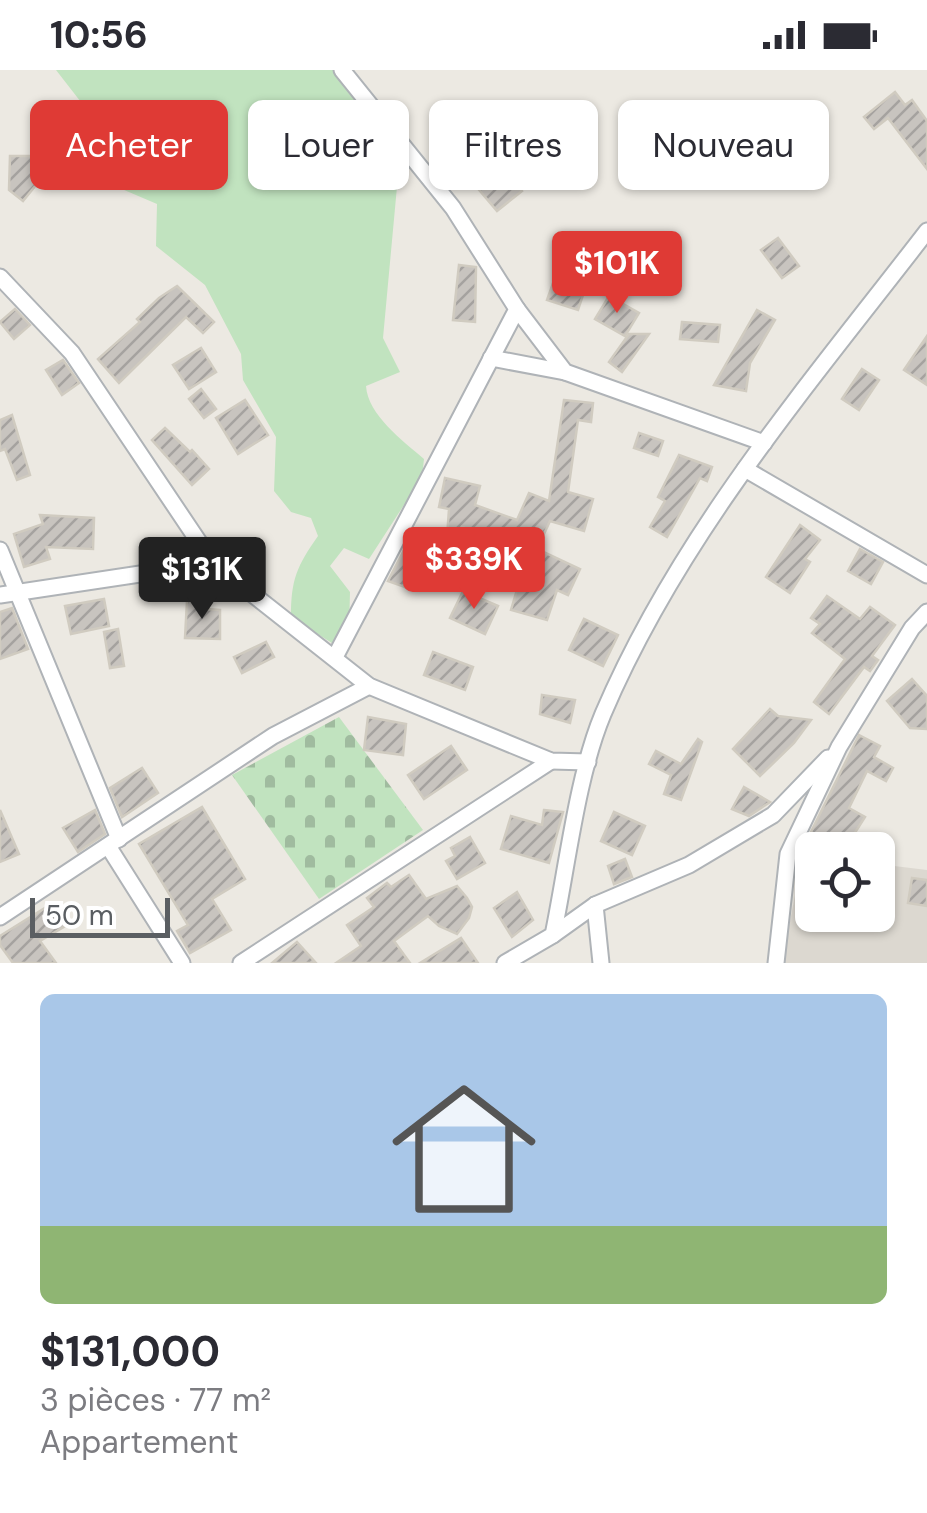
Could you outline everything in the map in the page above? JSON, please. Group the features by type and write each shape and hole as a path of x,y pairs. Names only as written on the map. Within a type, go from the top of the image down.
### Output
{"street":[{"path":"342,70 452,208 517,309 566,372"},
{"path":"553,936 588,762 602,716 648,620 745,469 927,230"},
{"path":"0,277 72,353 213,563 368,686 552,761 588,762"},
{"path":"336,658 517,309"},
{"path":"491,358 566,372 764,444"},
{"path":"745,469 927,575"},
{"path":"0,550 8,594 114,843 182,963"},
{"path":"8,594 213,563"},
{"path":"776,963 788,854 839,748 912,628 927,612"},
{"path":"0,917 273,736 368,686"},
{"path":"505,963 553,936 595,905 689,865 773,815 839,748"},
{"path":"241,963 552,761"},
{"path":"595,905 602,963"}],"shaded area":[{"path":"895,866 927,870 927,963 782,963 795,895 795,932 895,932"}],"green space":[{"path":"56,70 342,70 360,100 248,100 248,190 397,190 383,338 400,372 366,386 379,417 424,459 422,477 369,559 344,548 330,566 350,592 349,631 335,645 291,617 297,574 318,536 311,518 291,512 274,491 276,437 243,380 241,354 205,285 156,246 157,204 124,190 228,190 228,100 79,100"},
{"path":"339,717 423,830 319,899 232,775"}],"building":[{"path":"895,92 905,105 912,100 927,121 927,169 888,118 874,129 864,117"},
{"path":"10,156 30,156 32,190 23,201 9,190"},
{"path":"479,190 521,190 522,191 497,211"},
{"path":"778,238 799,266 782,278 761,250"},
{"path":"459,265 476,267 475,322 453,320"},
{"path":"558,269 588,280 578,310 547,300"},
{"path":"177,286 214,322 203,333 186,317 119,383 98,359 140,322 137,319 159,298"},
{"path":"609,296 639,313 625,336 595,319"},
{"path":"15,309 30,325 14,339 0,322"},
{"path":"757,310 775,320 750,363 746,391 714,385"},
{"path":"682,322 720,325 718,342 680,339"},
{"path":"629,334 649,334 622,372 609,362"},
{"path":"927,336 927,385 904,370"},
{"path":"201,348 216,372 189,389 173,365"},
{"path":"63,360 79,383 62,395 46,370"},
{"path":"862,369 879,380 859,410 842,399"},
{"path":"201,389 216,409 204,418 189,399"},
{"path":"245,400 268,435 238,454 216,418"},
{"path":"564,400 593,403 591,422 578,420 568,492 593,499 584,531 550,521 537,549 580,569 568,595 557,590 547,620 511,610 521,576 513,573 524,550 462,527 460,552 446,551 449,509 439,507 445,478 480,486 475,505 517,520 529,493 549,501"},
{"path":"12,415 30,475 17,480 5,449 0,451 0,420"},
{"path":"165,428 209,469 192,485 152,440"},
{"path":"639,433 663,441 658,456 634,448"},
{"path":"679,455 712,467 707,481 700,478 667,537 650,527 665,501 658,497"},
{"path":"40,515 94,518 93,549 46,547 50,559 24,567 14,534 43,524"},
{"path":"800,525 820,540 805,559 810,562 790,593 766,577"},
{"path":"414,531 431,540 413,590 388,581"},
{"path":"860,549 883,562 871,584 848,571"},
{"path":"463,591 498,606 485,634 450,618"},
{"path":"827,596 860,619 870,607 895,625 872,656 878,660 870,671 864,667 829,714 814,702 845,659 812,633 820,624 811,618"},
{"path":"104,599 109,626 71,634 65,606"},
{"path":"187,601 205,601 206,609 220,610 220,639 185,638"},
{"path":"12,608 28,649 0,659 0,612"},
{"path":"584,619 618,635 603,666 569,650"},
{"path":"118,629 124,666 110,668 104,632"},
{"path":"266,642 274,657 242,673 234,657"},
{"path":"433,652 473,667 465,690 424,675"},
{"path":"912,679 927,696 927,729 910,728 887,701"},
{"path":"542,695 575,700 570,723 540,714"},
{"path":"770,709 778,716 811,720 760,776 733,749"},
{"path":"368,717 406,724 403,755 364,750"},
{"path":"859,735 880,746 874,757 893,768 886,781 867,771 849,808 865,817 855,832 811,832"},
{"path":"698,739 702,742 681,800 664,794 671,775 649,764 656,751 681,764"},
{"path":"451,746 467,770 424,799 408,775"},
{"path":"142,768 158,793 122,817 110,788"},
{"path":"744,787 770,802 749,816 732,809"},
{"path":"202,807 245,879 212,899 231,930 190,953 177,931 188,925 139,844"},
{"path":"0,810 19,854 0,862"},
{"path":"95,810 105,834 78,852 63,828"},
{"path":"544,810 563,812 549,863 501,849 511,816 542,825"},
{"path":"614,812 645,826 632,855 601,841"},
{"path":"470,837 485,863 457,879 446,861 455,856 451,848"},
{"path":"625,859 632,877 614,884 608,866"},
{"path":"409,875 426,899 457,886 467,898 472,907 469,918 457,934 428,916 394,941 410,963 336,963 361,946 347,925 374,907 367,898 387,883 391,887"},
{"path":"912,878 927,880 927,906 908,903"},
{"path":"517,892 533,920 512,937 494,908"},
{"path":"53,903 69,924 40,941 56,963 13,963 0,945 0,936"},
{"path":"461,938 478,963 420,963"},
{"path":"297,942 316,963 272,963"}]}
